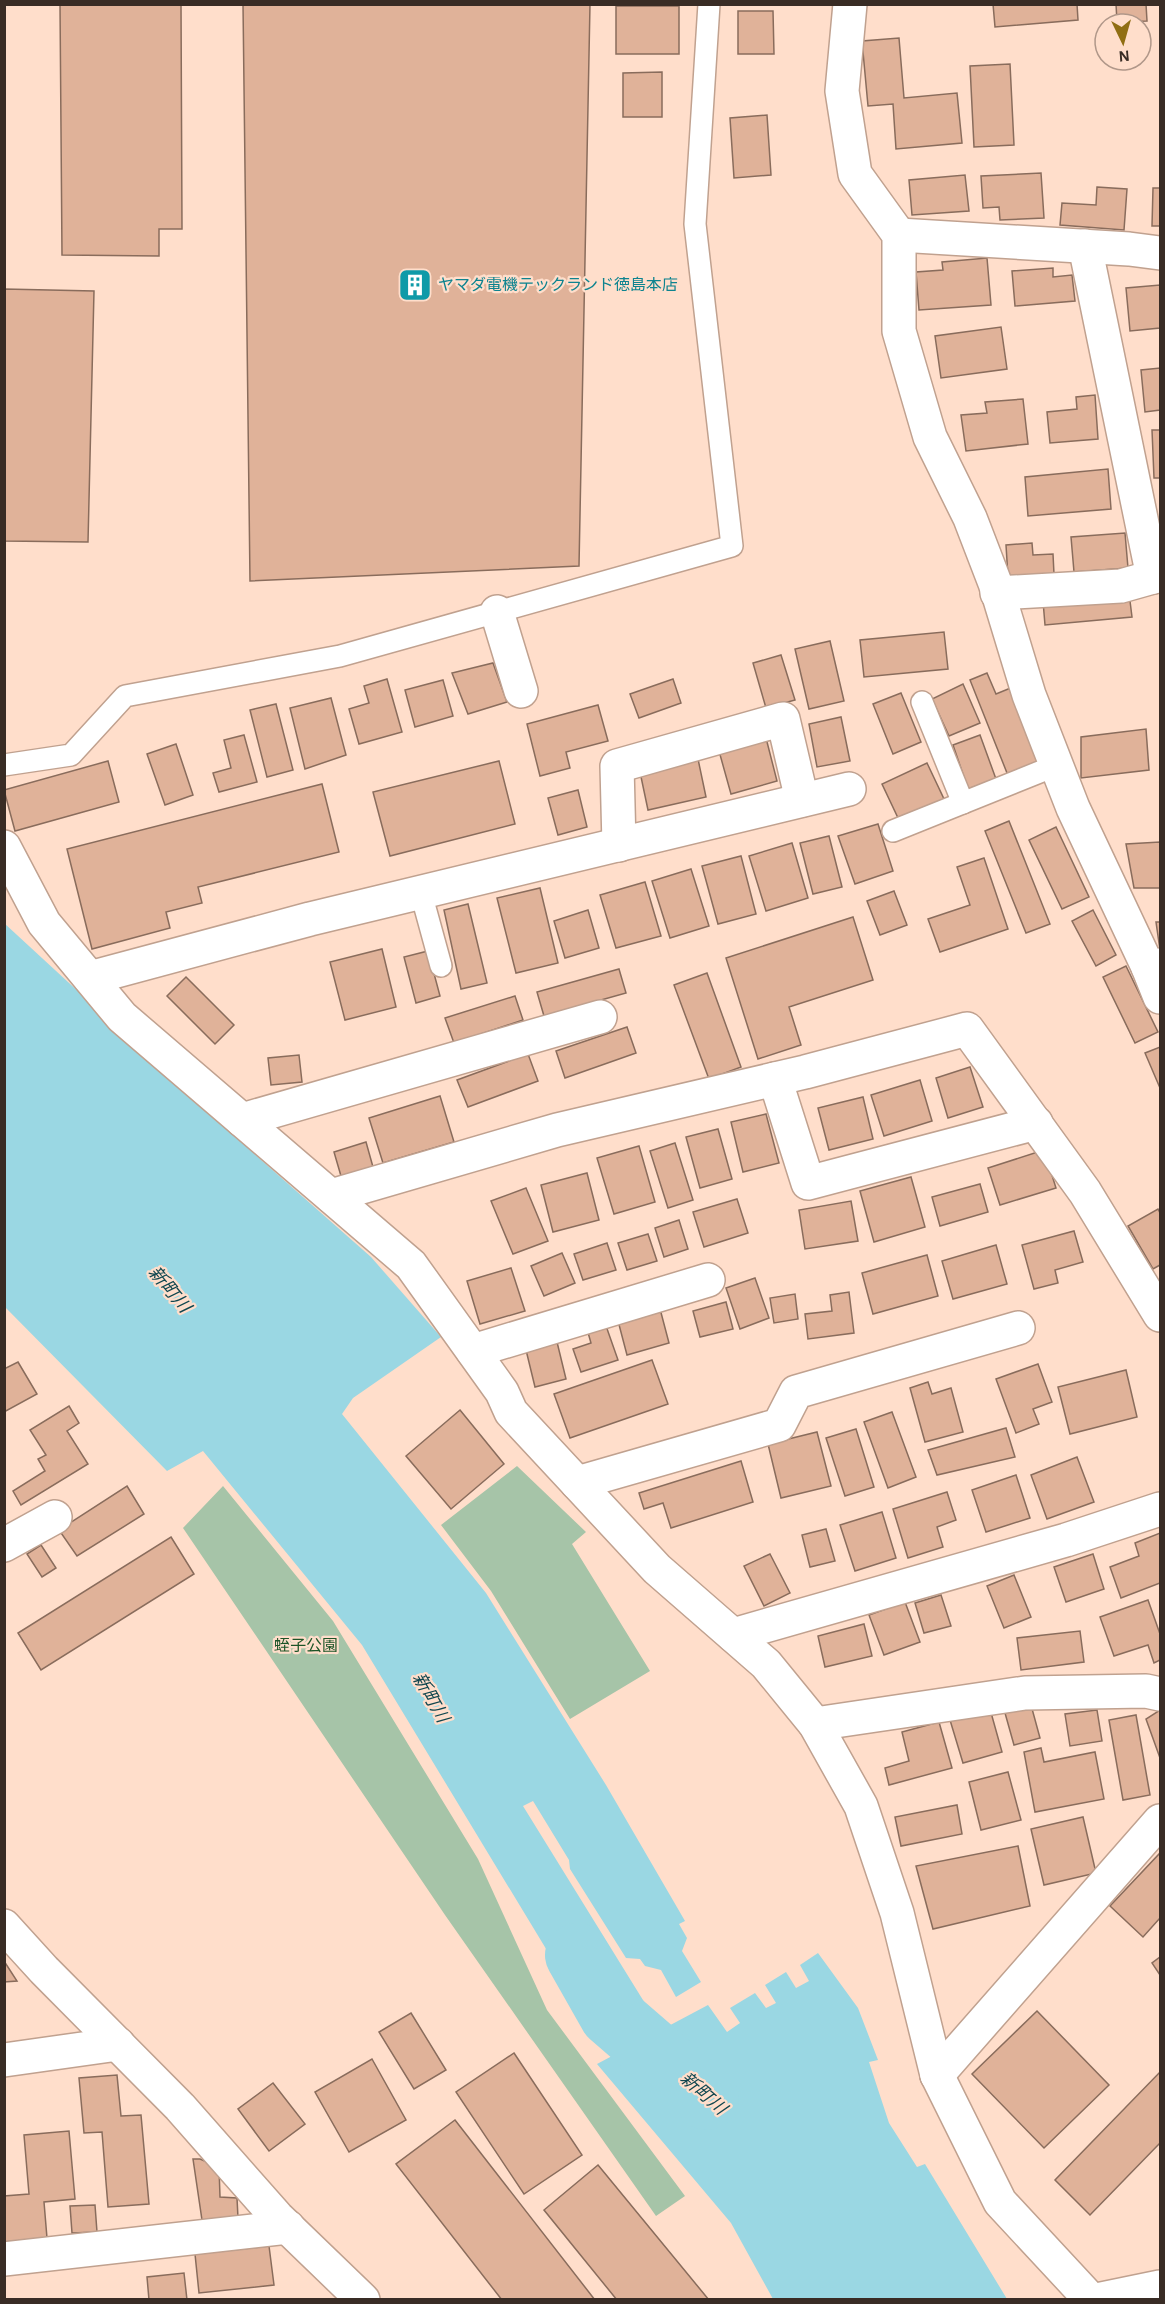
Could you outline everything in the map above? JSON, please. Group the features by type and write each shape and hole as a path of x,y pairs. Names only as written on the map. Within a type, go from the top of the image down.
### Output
{"street":[{"path":"850,4 842,91 855,174 899,235 899,331 930,437 970,518 998,593 1029,695 1073,808 1154,966 1161,997"},
{"path":"899,235 1161,253"},
{"path":"998,593 1121,586 1157,576 1085,246"},
{"path":"497,612 521,690"},
{"path":"619,845 617,766 783,719 802,800"},
{"path":"90,978 310,919 849,789"},
{"path":"4,847 44,923 122,1017 411,1264 502,1392 511,1412 657,1569 766,1664 815,1724 861,1806 897,1913 937,2075 1000,2202 1091,2300"},
{"path":"242,1120 600,1017"},
{"path":"331,1196 557,1130 968,1029 1085,1192 1157,1300"},
{"path":"775,1078 808,1183 1036,1123"},
{"path":"473,1351 708,1280"},
{"path":"577,1483 778,1425 796,1392 1018,1328"},
{"path":"733,1635 1066,1540 1161,1509"},
{"path":"4,1545 55,1517"},
{"path":"815,1724 1024,1693 1146,1690 1161,1694"},
{"path":"937,2075 1161,1821"},
{"path":"4,1926 44,1970 180,2108 288,2227 363,2300"},
{"path":"4,2060 118,2044"},
{"path":"4,2259 288,2227"},
{"path":"1097,2300 1161,2287"}],"lane":[{"path":"4,765 70,755 125,696 340,656 732,546 695,224 708,4"},
{"path":"922,702 963,803"},
{"path":"893,831 1057,765"},
{"path":"421,893 441,966"}],"green space":[{"path":"517,1466 586,1532 572,1544 650,1671 570,1719 491,1591 441,1525"},
{"name":"蛭子公園","path":"223,1486 333,1621 478,1859 547,2010 685,2196 656,2216 445,1915 183,1528"}],"water":[{"path":"4,923 260,1159 371,1257 441,1337 353,1398 342,1414 486,1593 606,1785 685,1921 679,1924 687,1938 682,1951 701,1982 676,1997 661,1970 645,1966 640,1959 626,1958 570,1869 569,1860 533,1801 523,1806 651,2013 603,2043 362,1645 203,1451 167,1471 5,1307"},
{"path":"818,1953 858,2008 878,2060 869,2062 889,2123 917,2167 925,2164 1007,2299 773,2299 731,2223 597,2064 708,2005 727,2032 740,2023 730,2008 755,1993 766,2008 776,2003 765,1985 786,1972 796,1988 809,1981 800,1965"}],"building":[{"path":"60,4 181,4 182,229 159,229 159,256 62,255"},
{"name":"ヤマダ電機テックランド徳島本店","path":"243,4 590,4 579,566 250,581"},
{"path":"993,4 1077,4 1078,20 995,27"},
{"path":"1116,4 1146,4 1146,12 1116,12"},
{"path":"616,6 679,6 679,54 616,54"},
{"path":"738,11 773,11 774,54 738,54"},
{"path":"899,38 904,98 957,93 962,143 896,149 893,104 868,106 862,41"},
{"path":"1010,64 1014,145 974,147 970,66"},
{"path":"662,72 662,117 623,117 623,73"},
{"path":"767,115 771,175 734,178 730,118"},
{"path":"1041,173 1044,218 1000,220 999,207 983,208 981,176"},
{"path":"965,175 969,211 912,215 909,180"},
{"path":"1097,187 1127,189 1124,230 1060,225 1062,203 1096,205"},
{"path":"1153,188 1160,188 1160,226 1152,226"},
{"path":"987,258 991,305 919,310 916,272 943,270 942,262"},
{"path":"1053,268 1053,277 1072,275 1075,301 1015,306 1012,271"},
{"path":"1160,285 1160,328 1130,331 1126,288"},
{"path":"4,289 94,291 88,542 4,541"},
{"path":"1001,327 1007,369 941,378 935,336"},
{"path":"1160,368 1160,410 1145,412 1141,370"},
{"path":"1095,395 1098,439 1050,443 1047,412 1077,409 1076,397"},
{"path":"1023,399 1028,444 966,451 961,415 987,413 985,402"},
{"path":"1152,430 1160,430 1160,478 1154,478"},
{"path":"1108,469 1111,509 1028,516 1025,477"},
{"path":"1125,533 1128,568 1074,572 1071,537"},
{"path":"1032,543 1033,555 1053,554 1054,574 1008,577 1006,545"},
{"path":"1129,593 1132,617 1045,625 1043,601"},
{"path":"944,632 948,669 864,677 860,640"},
{"path":"830,641 844,701 809,709 795,649"},
{"path":"781,655 795,700 766,708 753,663"},
{"path":"493,663 507,702 468,714 452,673"},
{"path":"987,673 996,694 1013,687 1044,764 1009,778 970,680"},
{"path":"387,679 402,732 359,744 349,709 369,703 364,686"},
{"path":"673,679 681,703 639,718 630,694"},
{"path":"443,680 453,716 415,727 405,690"},
{"path":"963,684 980,723 949,736 932,699"},
{"path":"901,693 921,742 893,754 873,704"},
{"path":"331,698 346,755 305,769 290,708"},
{"path":"276,704 293,770 267,777 250,710"},
{"path":"598,705 608,741 566,752 570,768 540,776 527,724"},
{"path":"841,717 850,761 817,767 809,724"},
{"path":"1146,729 1149,770 1081,778 1081,737"},
{"path":"244,735 257,782 219,792 213,773 231,768 224,740"},
{"path":"980,735 996,779 968,789 953,745"},
{"path":"766,738 777,781 731,794 719,751"},
{"path":"176,744 193,795 165,805 147,754"},
{"path":"698,759 706,797 648,810 640,772"},
{"path":"108,761 119,802 15,831 4,790"},
{"path":"499,761 515,824 390,856 373,792"},
{"path":"927,763 944,799 899,820 882,784"},
{"path":"322,784 339,852 198,887 202,903 166,912 170,928 92,949 67,849"},
{"path":"578,790 587,827 558,835 548,798"},
{"path":"1009,821 1050,924 1026,933 985,831"},
{"path":"878,824 893,871 855,884 838,836"},
{"path":"1056,827 1089,897 1062,909 1029,840"},
{"path":"829,836 842,887 813,894 800,843"},
{"path":"1160,842 1160,888 1134,888 1126,844"},
{"path":"792,843 808,898 766,911 749,856"},
{"path":"741,856 756,914 718,924 702,866"},
{"path":"984,858 1008,929 940,952 928,919 970,905 957,867"},
{"path":"691,869 709,926 670,938 652,881"},
{"path":"645,882 661,936 616,948 600,895"},
{"path":"540,888 558,963 516,973 497,898"},
{"path":"894,891 907,925 880,935 867,901"},
{"path":"468,904 487,983 461,989 444,910"},
{"path":"588,910 599,948 565,958 554,921"},
{"path":"1093,910 1116,955 1096,966 1072,921"},
{"path":"853,917 873,980 789,1007 801,1045 758,1059 726,958"},
{"path":"1156,922 1160,922 1160,950"},
{"path":"382,949 396,1007 345,1020 330,962"},
{"path":"428,951 440,996 416,1003 404,957"},
{"path":"1126,966 1158,1032 1135,1043 1103,977"},
{"path":"619,969 626,993 544,1016 537,992"},
{"path":"707,973 741,1067 709,1079 674,985"},
{"path":"186,977 234,1025 215,1044 167,996"},
{"path":"515,996 523,1020 454,1043 445,1018"},
{"path":"627,1027 636,1053 565,1078 556,1051"},
{"path":"1160,1047 1160,1088 1145,1053"},
{"path":"528,1054 538,1081 468,1107 457,1080"},
{"path":"299,1055 302,1082 271,1085 268,1058"},
{"path":"970,1067 983,1107 948,1118 936,1078"},
{"path":"920,1080 932,1121 884,1136 871,1095"},
{"path":"440,1096 454,1142 383,1163 369,1118"},
{"path":"863,1097 873,1139 829,1150 818,1108"},
{"path":"766,1114 779,1163 743,1172 731,1122"},
{"path":"718,1129 732,1179 700,1188 686,1137"},
{"path":"366,1142 373,1167 341,1176 334,1152"},
{"path":"675,1143 693,1200 668,1208 650,1151"},
{"path":"639,1146 655,1202 614,1214 597,1158"},
{"path":"1044,1150 1056,1188 1000,1205 988,1168"},
{"path":"587,1173 599,1220 553,1232 541,1185"},
{"path":"911,1177 925,1227 874,1242 860,1191"},
{"path":"980,1184 988,1212 940,1226 932,1197"},
{"path":"526,1188 548,1241 513,1254 491,1201"},
{"path":"737,1199 748,1233 704,1247 693,1212"},
{"path":"851,1201 858,1241 805,1249 799,1210"},
{"path":"1158,1209 1160,1213 1160,1265 1153,1269 1128,1226"},
{"path":"679,1220 688,1249 664,1257 655,1228"},
{"path":"1074,1231 1083,1262 1055,1270 1058,1283 1034,1289 1022,1245"},
{"path":"648,1234 657,1261 627,1270 618,1243"},
{"path":"607,1243 616,1270 583,1280 574,1254"},
{"path":"996,1245 1007,1284 953,1299 942,1261"},
{"path":"562,1253 575,1283 544,1296 531,1266"},
{"path":"927,1255 938,1296 873,1314 862,1273"},
{"path":"511,1268 525,1311 480,1324 467,1281"},
{"path":"755,1278 769,1318 740,1329 726,1288"},
{"path":"849,1292 854,1333 808,1339 805,1314 832,1311 830,1295"},
{"path":"795,1294 798,1319 774,1323 770,1298"},
{"path":"726,1302 733,1329 700,1337 693,1311"},
{"path":"659,1305 669,1343 627,1355 617,1317"},
{"path":"605,1323 618,1360 581,1372 573,1349 591,1343 587,1329"},
{"path":"557,1342 566,1379 535,1387 526,1350"},
{"path":"652,1360 668,1404 570,1438 554,1394"},
{"path":"18,1362 37,1394 4,1412 4,1369"},
{"path":"1038,1364 1052,1402 1033,1409 1039,1424 1016,1433 996,1379"},
{"path":"1126,1370 1137,1417 1070,1434 1058,1387"},
{"path":"928,1382 932,1394 951,1388 963,1432 925,1442 910,1388"},
{"path":"69,1406 79,1423 67,1431 88,1464 21,1505 13,1491 45,1471 38,1459 46,1455 30,1430"},
{"path":"460,1410 504,1464 451,1509 406,1456"},
{"path":"892,1412 916,1477 888,1488 864,1422"},
{"path":"1006,1428 1015,1457 937,1475 928,1450"},
{"path":"856,1429 874,1487 845,1496 826,1438"},
{"path":"817,1432 831,1486 781,1498 768,1444"},
{"path":"1077,1457 1094,1502 1047,1519 1031,1475"},
{"path":"741,1461 753,1502 671,1528 663,1503 644,1509 639,1493"},
{"path":"1016,1475 1030,1518 986,1532 972,1490"},
{"path":"127,1486 144,1514 77,1556 59,1530"},
{"path":"947,1492 956,1520 937,1527 943,1547 908,1558 893,1509"},
{"path":"882,1512 896,1558 855,1571 840,1525"},
{"path":"826,1529 835,1561 810,1567 802,1535"},
{"path":"1160,1533 1160,1583 1121,1598 1110,1567 1139,1556 1135,1543"},
{"path":"171,1537 194,1574 41,1670 18,1633"},
{"path":"41,1545 56,1568 42,1577 27,1554"},
{"path":"770,1554 790,1593 764,1606 744,1566"},
{"path":"1093,1554 1104,1589 1066,1602 1054,1567"},
{"path":"1014,1575 1031,1617 1004,1628 987,1586"},
{"path":"941,1595 951,1626 924,1633 915,1603"},
{"path":"1148,1600 1160,1634 1160,1660 1154,1663 1148,1645 1114,1656 1100,1617"},
{"path":"905,1602 920,1642 884,1655 869,1615"},
{"path":"864,1624 872,1656 825,1667 818,1636"},
{"path":"1080,1631 1084,1662 1021,1670 1017,1638"},
{"path":"1031,1705 1040,1738 1014,1745 1005,1713"},
{"path":"990,1709 1002,1752 963,1763 950,1720"},
{"path":"1097,1710 1102,1741 1070,1746 1065,1714"},
{"path":"1160,1710 1160,1758 1146,1719"},
{"path":"1136,1715 1150,1795 1123,1800 1109,1720"},
{"path":"939,1722 952,1768 889,1785 885,1768 909,1761 902,1732"},
{"path":"1041,1748 1044,1762 1095,1752 1104,1799 1035,1812 1024,1752"},
{"path":"1008,1772 1021,1820 981,1830 969,1782"},
{"path":"957,1805 962,1834 901,1846 895,1817"},
{"path":"1083,1817 1096,1873 1044,1885 1031,1829"},
{"path":"1018,1846 1030,1906 933,1929 916,1866"},
{"path":"1160,1853 1160,1918 1143,1937 1110,1906"},
{"path":"1160,1957 1160,1975 1152,1963"},
{"path":"4,1961 17,1981 4,1982"},
{"path":"1037,2011 1109,2085 1044,2148 972,2074"},
{"path":"411,2013 446,2070 414,2089 379,2032"},
{"path":"514,2053 582,2155 524,2194 456,2092"},
{"path":"372,2059 406,2120 349,2152 315,2092"},
{"path":"1160,2072 1160,2143 1090,2215 1055,2180"},
{"path":"117,2075 121,2116 141,2115 149,2204 108,2207 102,2132 84,2133 79,2078"},
{"path":"273,2083 305,2124 269,2151 238,2109"},
{"path":"455,2120 595,2300 502,2300 396,2164"},
{"path":"69,2131 75,2199 44,2202 47,2238 4,2242 4,2196 29,2194 24,2135"},
{"path":"193,2159 200,2159 219,2167 220,2197 237,2198 238,2218 202,2220"},
{"path":"598,2165 709,2300 617,2300 544,2210"},
{"path":"95,2205 97,2232 72,2233 70,2206"},
{"path":"269,2246 274,2285 199,2293 195,2254"},
{"path":"184,2273 187,2300 149,2300 147,2277"}],"waterway":[{"name":"新町川","path":"577,1955 611,2015 707,2098"}],"place":[{"name":"ヤマダ電機テックランド徳島本店","path":"415,285"}]}
